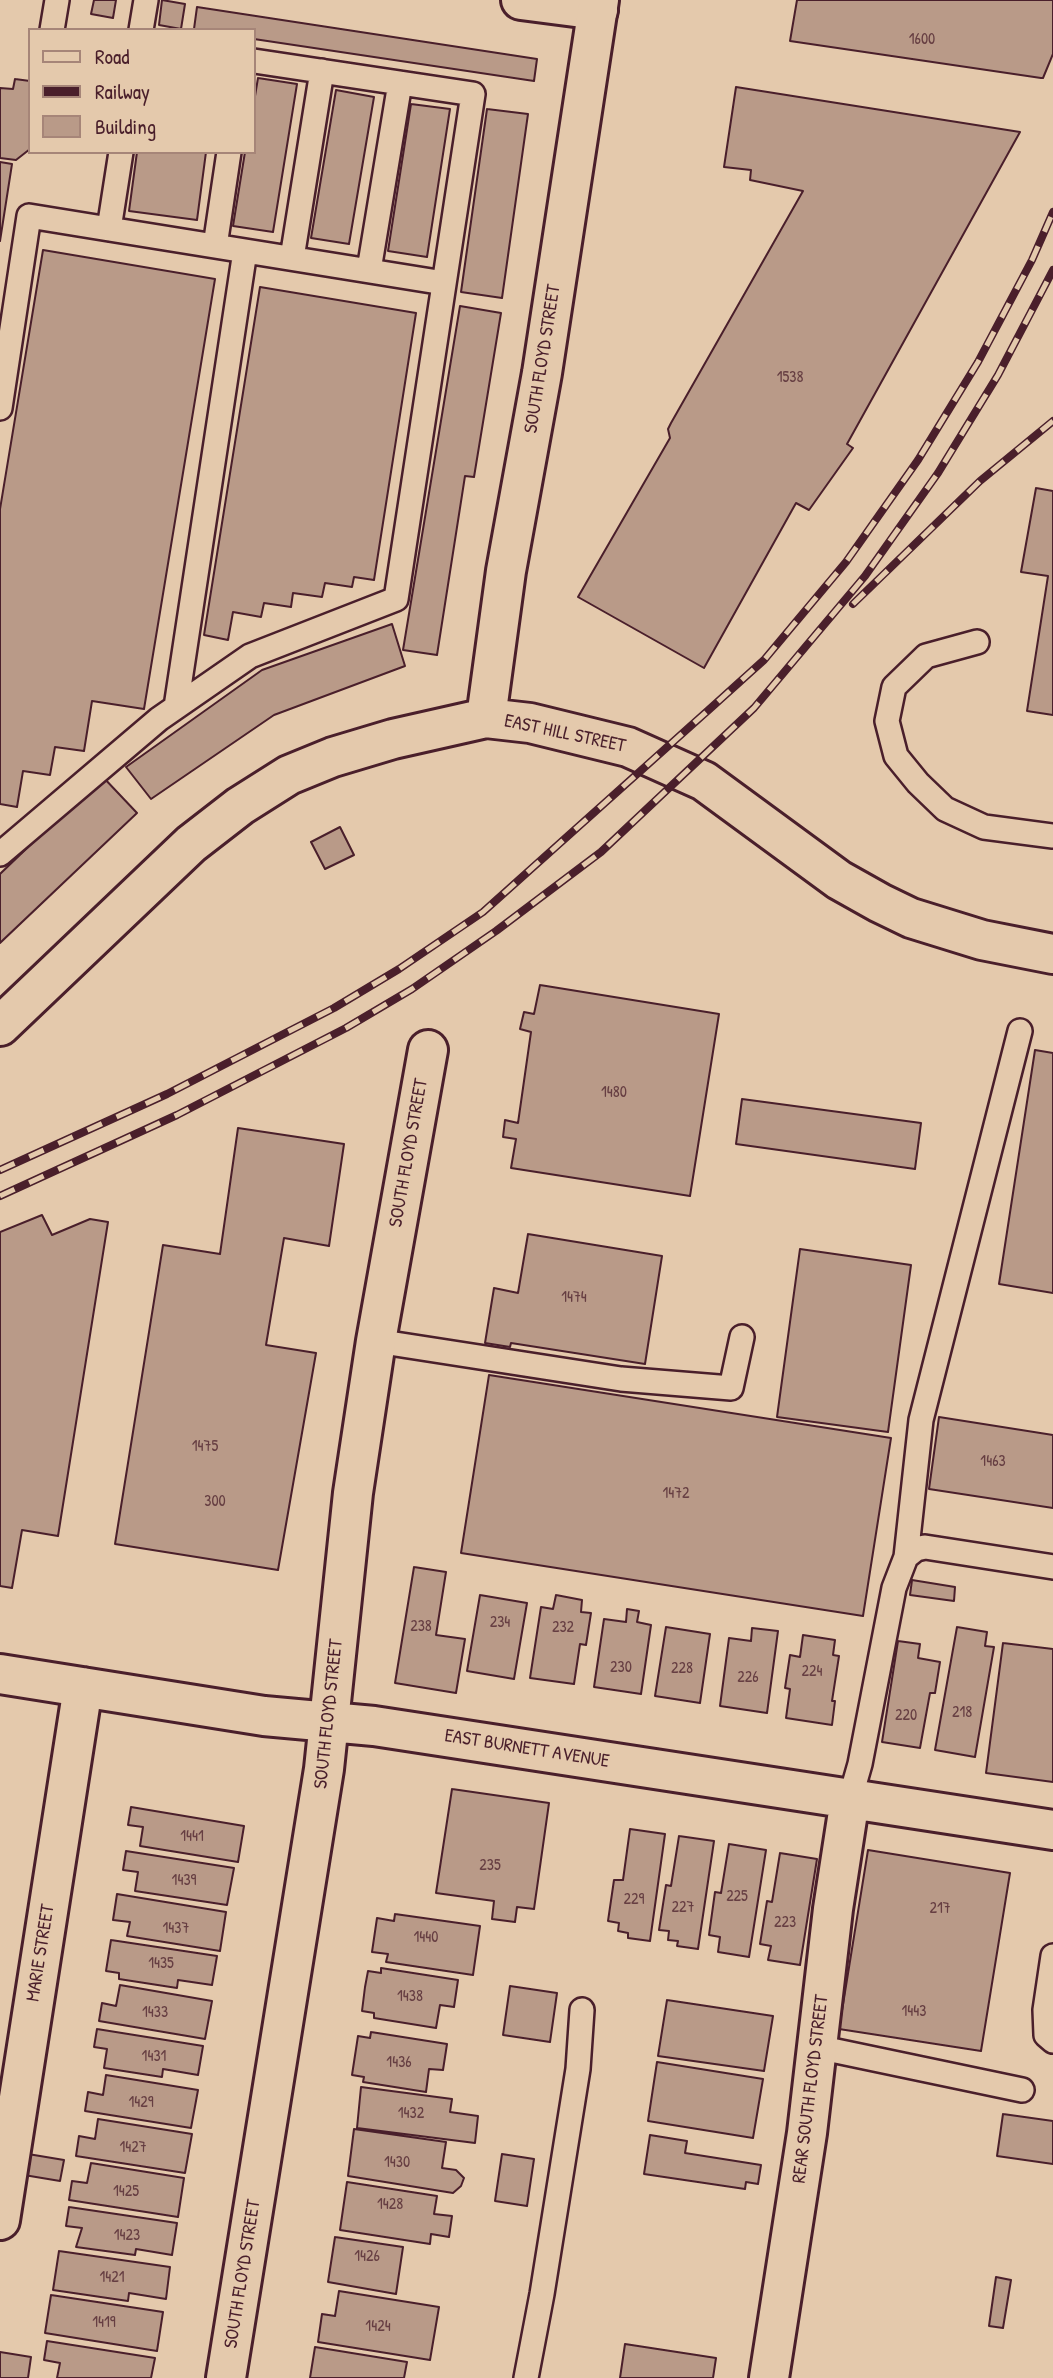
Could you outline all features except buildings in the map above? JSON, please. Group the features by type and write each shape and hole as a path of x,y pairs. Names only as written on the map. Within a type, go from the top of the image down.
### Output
{"street":[{"path":"521,0 599,5"},
{"name":"SOUTH FLOYD STREET","path":"486,718 506,571 542,373 599,5"},
{"name":"EAST HILL STREET","path":"0,1026 191,844 240,806 289,775 333,757 393,739 486,718 530,723 628,747 704,781 839,880 880,903 911,918 982,940 1053,954"},
{"name":"SOUTH FLOYD STREET","path":"226,2378 324,1769 353,1493 376,1341 428,1050"},
{"name":"EAST BURNETT AVENUE","path":"0,1674 264,1716 374,1726 1053,1830"},
{"name":"MARIE STREET","path":"0,2220 83,1687"},
{"name":"REAR SOUTH FLOYD STREET","path":"769,2378 807,2133 833,1909 850,1799"}],"lane":[{"path":"52,28 57,0"},
{"path":"141,28 146,0"},
{"path":"0,853 159,719 250,656 396,599 474,94 256,61"},
{"path":"292,258 322,71"},
{"path":"369,270 400,83"},
{"path":"109,229 121,154"},
{"path":"215,246 229,154"},
{"path":"0,408 29,216 444,283"},
{"path":"176,707 245,251"},
{"path":"977,642 926,656 894,687 887,721 896,756 918,783 944,808 984,827 1053,836"},
{"path":"850,1799 860,1764 894,1588 906,1558 921,1420 1020,1031"},
{"path":"376,1341 621,1379 731,1388 742,1337"},
{"path":"906,1558 916,1549 925,1547 1053,1567"},
{"path":"1053,1956 1045,2010 1046,2035 1053,2041"},
{"path":"526,2378 578,2069 582,2010"},
{"path":"817,2047 1022,2090"}],"railway":[{"path":"0,1170 167,1094 334,1008 399,969 483,912 764,660 846,562 918,460 978,362 1032,260 1053,212"},
{"path":"0,1196 177,1115 346,1028 412,989 496,931 601,852 754,708 865,576 938,473 998,375 1053,270"},
{"path":"853,604 980,481 1053,421"}]}
